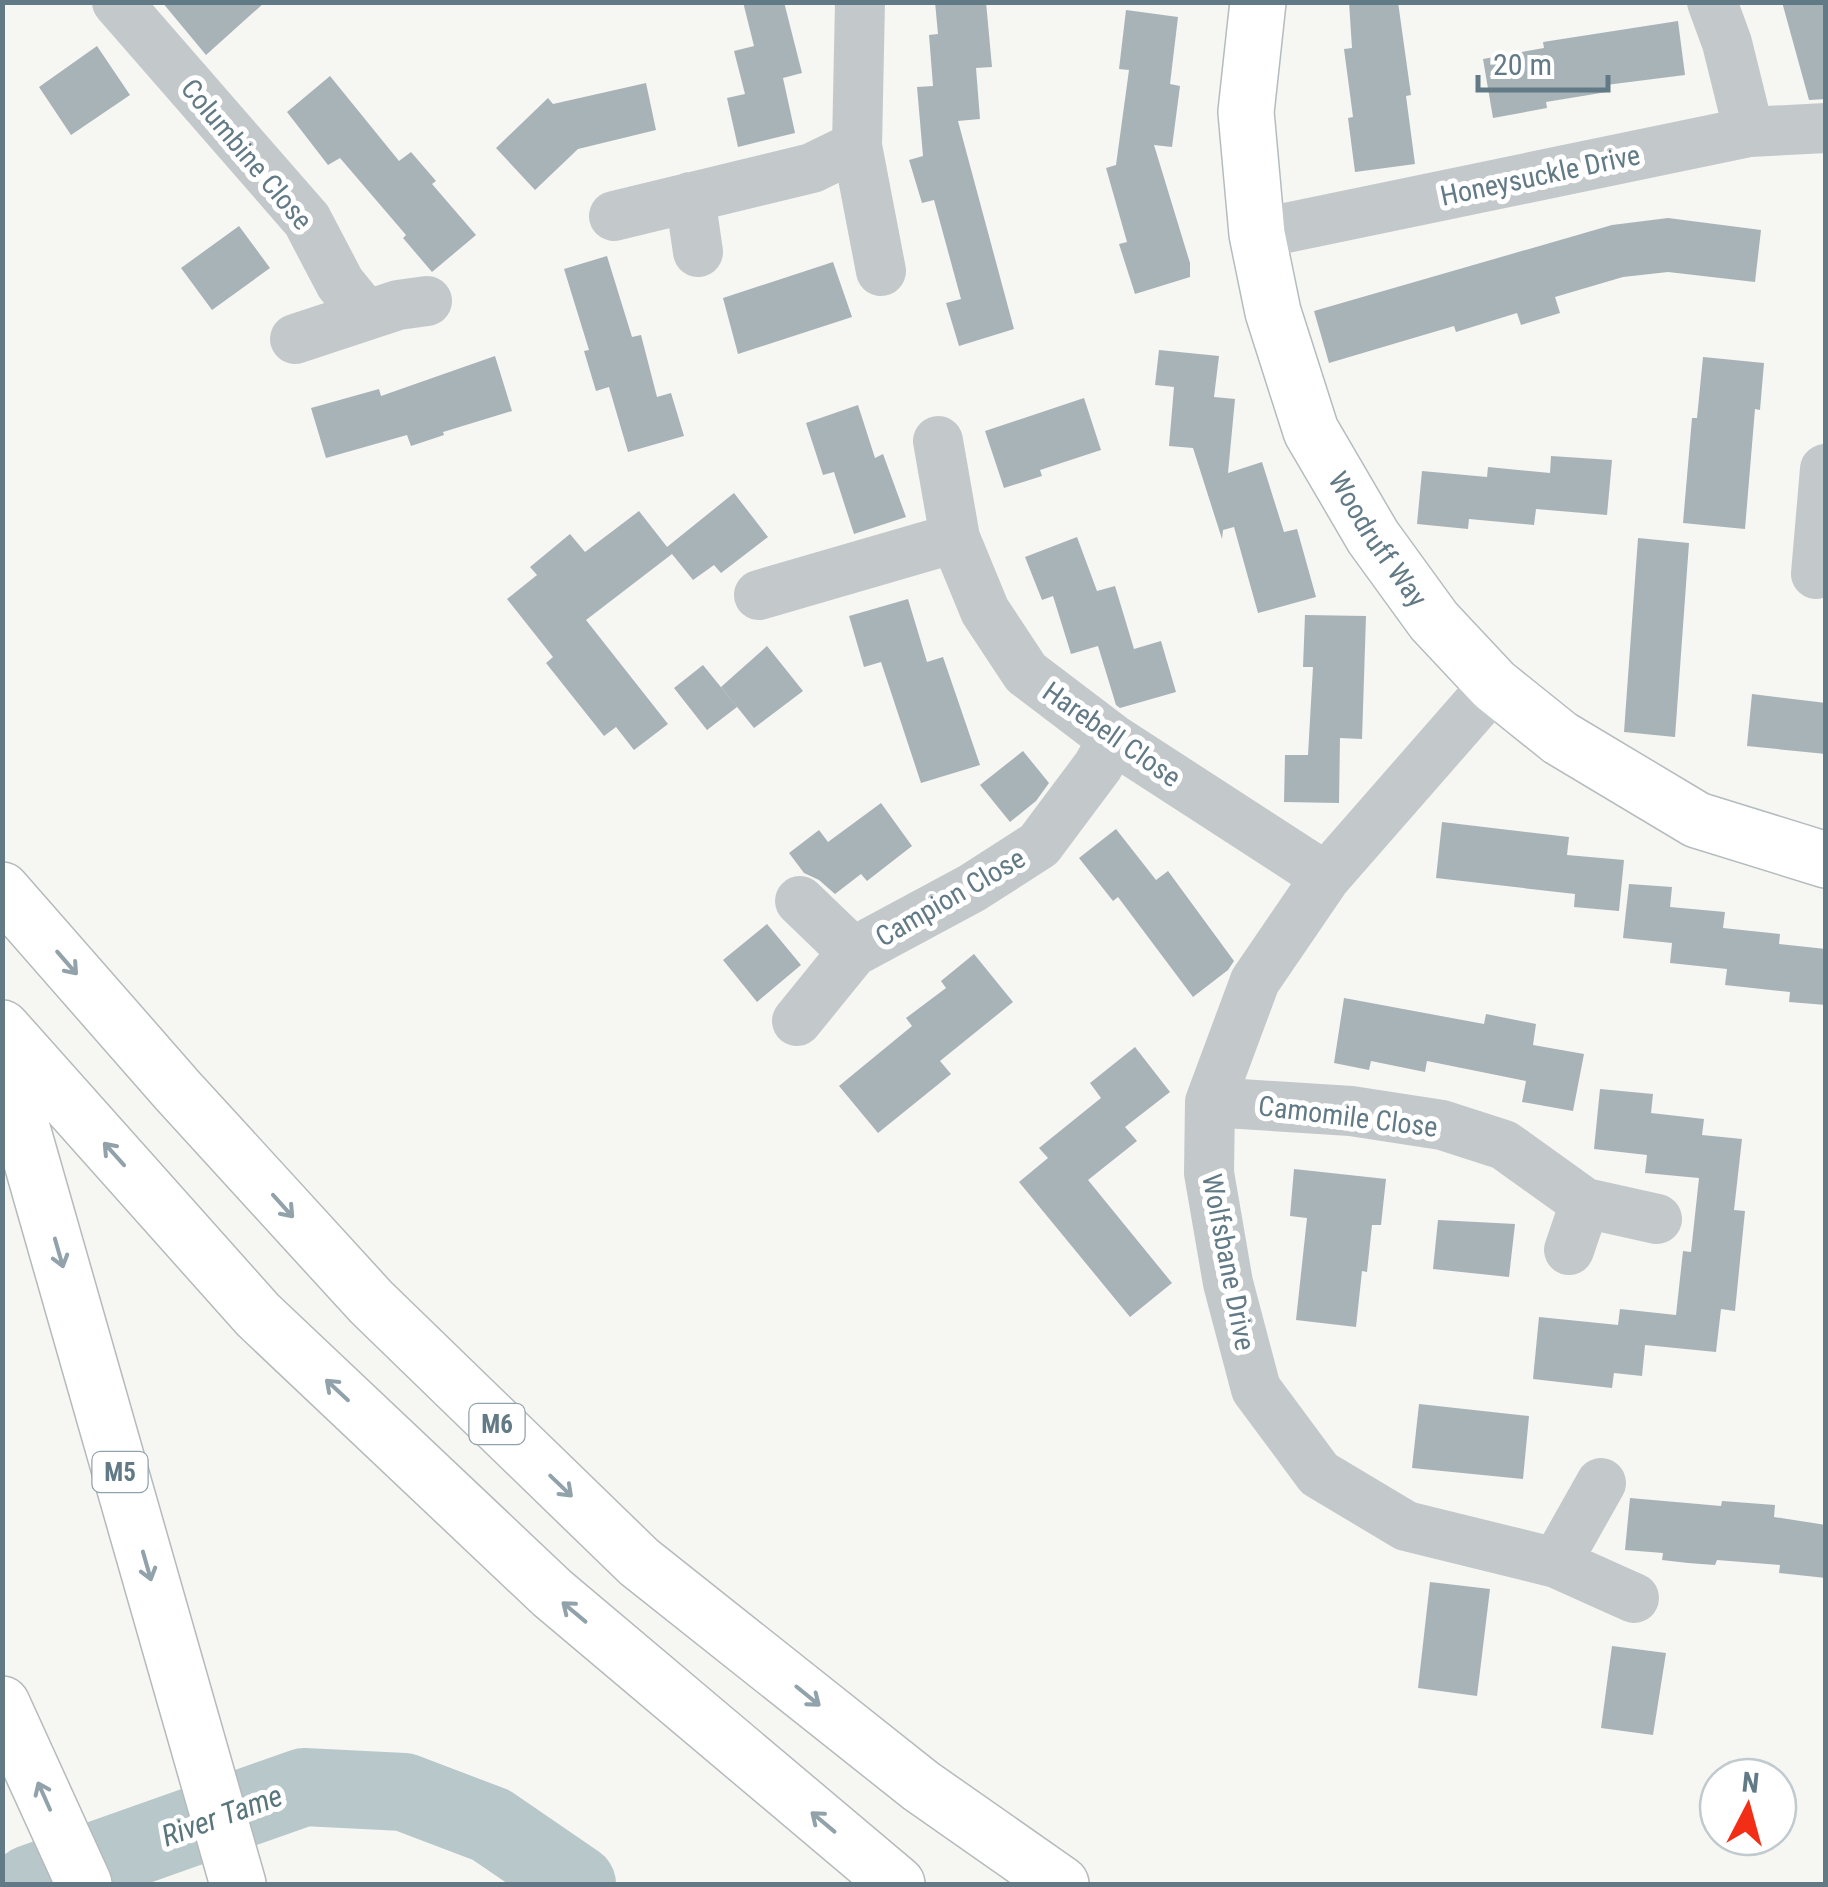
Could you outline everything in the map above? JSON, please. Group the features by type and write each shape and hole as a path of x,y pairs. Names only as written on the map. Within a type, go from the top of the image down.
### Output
{"main road":[{"name":"Woodruff Way","path":"1258,2 1246,112 1257,234 1273,312 1311,430 1374,537 1424,607 1494,685 1560,738 1697,820 1826,860"},
{"name":"M6","path":"2,890 371,1302 639,1562 920,1786 1061,1884"},
{"path":"2,1028 258,1315 552,1594 898,1884"},
{"name":"M5","path":"2,1058 238,1884"},
{"path":"2,1704 84,1884"}],"street":[{"name":"Columbine Close","path":"116,2 308,220 340,283 366,314"},
{"path":"860,2 857,146 881,272"},
{"path":"1712,2 1727,43 1749,132"},
{"name":"Honeysuckle Drive","path":"1257,234 1749,132 1826,128"},
{"path":"614,216 812,168 857,146"},
{"path":"690,197 698,252"},
{"path":"295,339 366,314 427,301"},
{"name":"Harebell Close","path":"938,442 955,538 985,611 1026,673 1112,738 1326,877"},
{"path":"1820,545 1825,470"},
{"path":"758,595 955,538"},
{"name":"Wolfsbane Drive","path":"1494,685 1326,877 1255,981 1210,1102 1209,1172 1228,1284 1256,1390 1319,1474 1406,1526 1556,1563 1634,1598"},
{"name":"Campion Close","path":"797,1021 853,952 972,888 1039,846 1098,766 1112,738"},
{"name":"Campion Close","path":"800,901 853,952"},
{"name":"Camomile Close","path":"1210,1102 1351,1111 1442,1125 1504,1146 1585,1203 1657,1219"},
{"path":"1569,1250 1585,1203"},
{"path":"1556,1563 1602,1483"}],"building":[{"path":"162,2 265,2 206,55"},
{"path":"743,2 784,2 802,73 783,78 795,133 738,147 727,98 745,94 734,51 754,46"},
{"path":"935,2 986,2 992,67 976,68 980,119 958,121 1014,329 959,346 946,303 961,299 934,200 922,203 909,160 923,156 917,87 933,86 929,35 938,34"},
{"path":"1349,2 1398,2 1411,95 1406,96 1415,164 1355,172 1344,49 1352,48"},
{"path":"1782,2 1826,2 1826,99 1809,100"},
{"path":"1126,10 1178,17 1170,84 1180,86 1172,147 1154,145 1190,263 1190,277 1135,294 1119,244 1127,242 1106,168 1116,165 1129,70 1119,69"},
{"path":"1678,21 1685,75 1606,85 1607,92 1546,102 1547,108 1493,118 1483,59 1544,48 1543,42"},
{"path":"97,46 130,95 71,135 39,87"},
{"path":"330,76 399,161 411,152 436,181 432,184 476,235 432,272 403,238 406,235 340,158 328,165 287,112"},
{"path":"646,83 656,130 578,149 535,190 496,148 548,98 553,104"},
{"path":"1668,218 1761,230 1755,282 1668,272 1623,277 1555,297 1560,313 1521,325 1517,313 1456,332 1454,326 1329,363 1314,311 1612,225"},
{"path":"239,226 270,268 212,310 181,268"},
{"path":"607,256 632,337 641,335 657,397 671,393 684,436 628,452 609,387 596,391 584,351 589,350 564,269"},
{"path":"833,262 852,317 738,354 723,298"},
{"path":"1159,350 1219,356 1214,397 1235,399 1228,473 1262,462 1284,532 1297,529 1316,597 1258,613 1234,527 1223,530 1222,539 1193,448 1169,446 1174,387 1155,385"},
{"path":"495,356 512,411 411,446 407,435 326,458 311,408 379,389 381,396"},
{"path":"1703,357 1764,363 1760,410 1755,409 1745,529 1683,523 1692,418 1697,418"},
{"path":"1084,398 1101,450 1040,470 1042,476 1004,488 985,431"},
{"path":"858,405 875,458 883,454 906,517 854,534 834,472 823,475 806,423"},
{"path":"1551,456 1612,460 1607,515 1536,509 1534,525 1469,519 1468,529 1417,524 1422,471 1487,477 1488,467 1550,473"},
{"path":"734,493 768,537 721,573 714,565 693,580 672,554 586,620 668,724 634,750 616,727 604,736 546,663 553,657 507,599 537,575 530,567 570,534 585,552 639,511 667,547"},
{"path":"1077,537 1097,591 1115,586 1134,649 1161,641 1176,692 1120,708 1098,646 1071,654 1053,596 1042,600 1025,557"},
{"path":"1638,538 1689,543 1675,737 1624,732"},
{"path":"908,599 927,662 943,657 980,765 921,783 881,662 864,667 849,616"},
{"path":"1305,615 1366,616 1362,739 1340,738 1339,803 1284,802 1285,755 1308,755 1313,667 1303,667"},
{"path":"767,646 803,691 754,728 721,687"},
{"path":"703,665 737,707 707,730 674,688"},
{"path":"1752,694 1826,703 1826,754 1747,746"},
{"path":"1023,751 1049,783 1036,801 1010,822 980,785"},
{"path":"881,803 912,846 867,881 861,874 835,894 804,873 789,853 819,830 828,842"},
{"path":"1442,822 1569,837 1567,855 1624,860 1619,911 1574,907 1575,894 1436,878"},
{"path":"1116,829 1156,880 1168,871 1234,961 1193,997 1118,897 1113,901 1079,858"},
{"path":"1629,884 1672,887 1670,907 1725,912 1723,928 1780,934 1779,944 1826,949 1826,1005 1789,1002 1790,992 1725,985 1727,969 1670,963 1672,943 1623,938"},
{"path":"767,924 801,965 757,1002 723,960"},
{"path":"974,954 1013,1002 940,1061 951,1074 878,1133 839,1086 912,1026 906,1018 946,988 941,981"},
{"path":"1344,998 1484,1024 1486,1014 1536,1024 1533,1045 1584,1054 1573,1111 1522,1102 1526,1081 1427,1061 1425,1072 1371,1061 1369,1070 1334,1063"},
{"path":"1135,1047 1170,1092 1125,1127 1137,1141 1088,1180 1172,1283 1130,1317 1019,1182 1048,1158 1039,1148 1101,1098 1090,1083"},
{"path":"1600,1089 1653,1094 1651,1113 1704,1119 1702,1135 1742,1139 1734,1210 1745,1211 1735,1311 1721,1309 1716,1352 1645,1345 1642,1376 1614,1373 1612,1388 1533,1379 1539,1317 1618,1325 1620,1309 1676,1315 1683,1251 1691,1252 1699,1178 1645,1173 1647,1155 1594,1149"},
{"path":"1294,1169 1386,1179 1381,1225 1372,1225 1367,1272 1362,1271 1356,1327 1296,1320 1307,1218 1290,1216"},
{"path":"1438,1220 1515,1224 1509,1277 1433,1269"},
{"path":"1419,1404 1529,1416 1523,1479 1412,1468"},
{"path":"1630,1498 1721,1506 1722,1501 1775,1505 1774,1517 1826,1525 1826,1578 1779,1573 1780,1565 1717,1560 1715,1565 1688,1563 1662,1560 1663,1553 1625,1550"},
{"path":"1430,1582 1490,1589 1477,1696 1418,1688"},
{"path":"1612,1646 1666,1653 1653,1735 1601,1728"}],"waterway":[{"name":"River Tame","path":"30,1884 304,1787 404,1792 491,1825 577,1884"}]}
